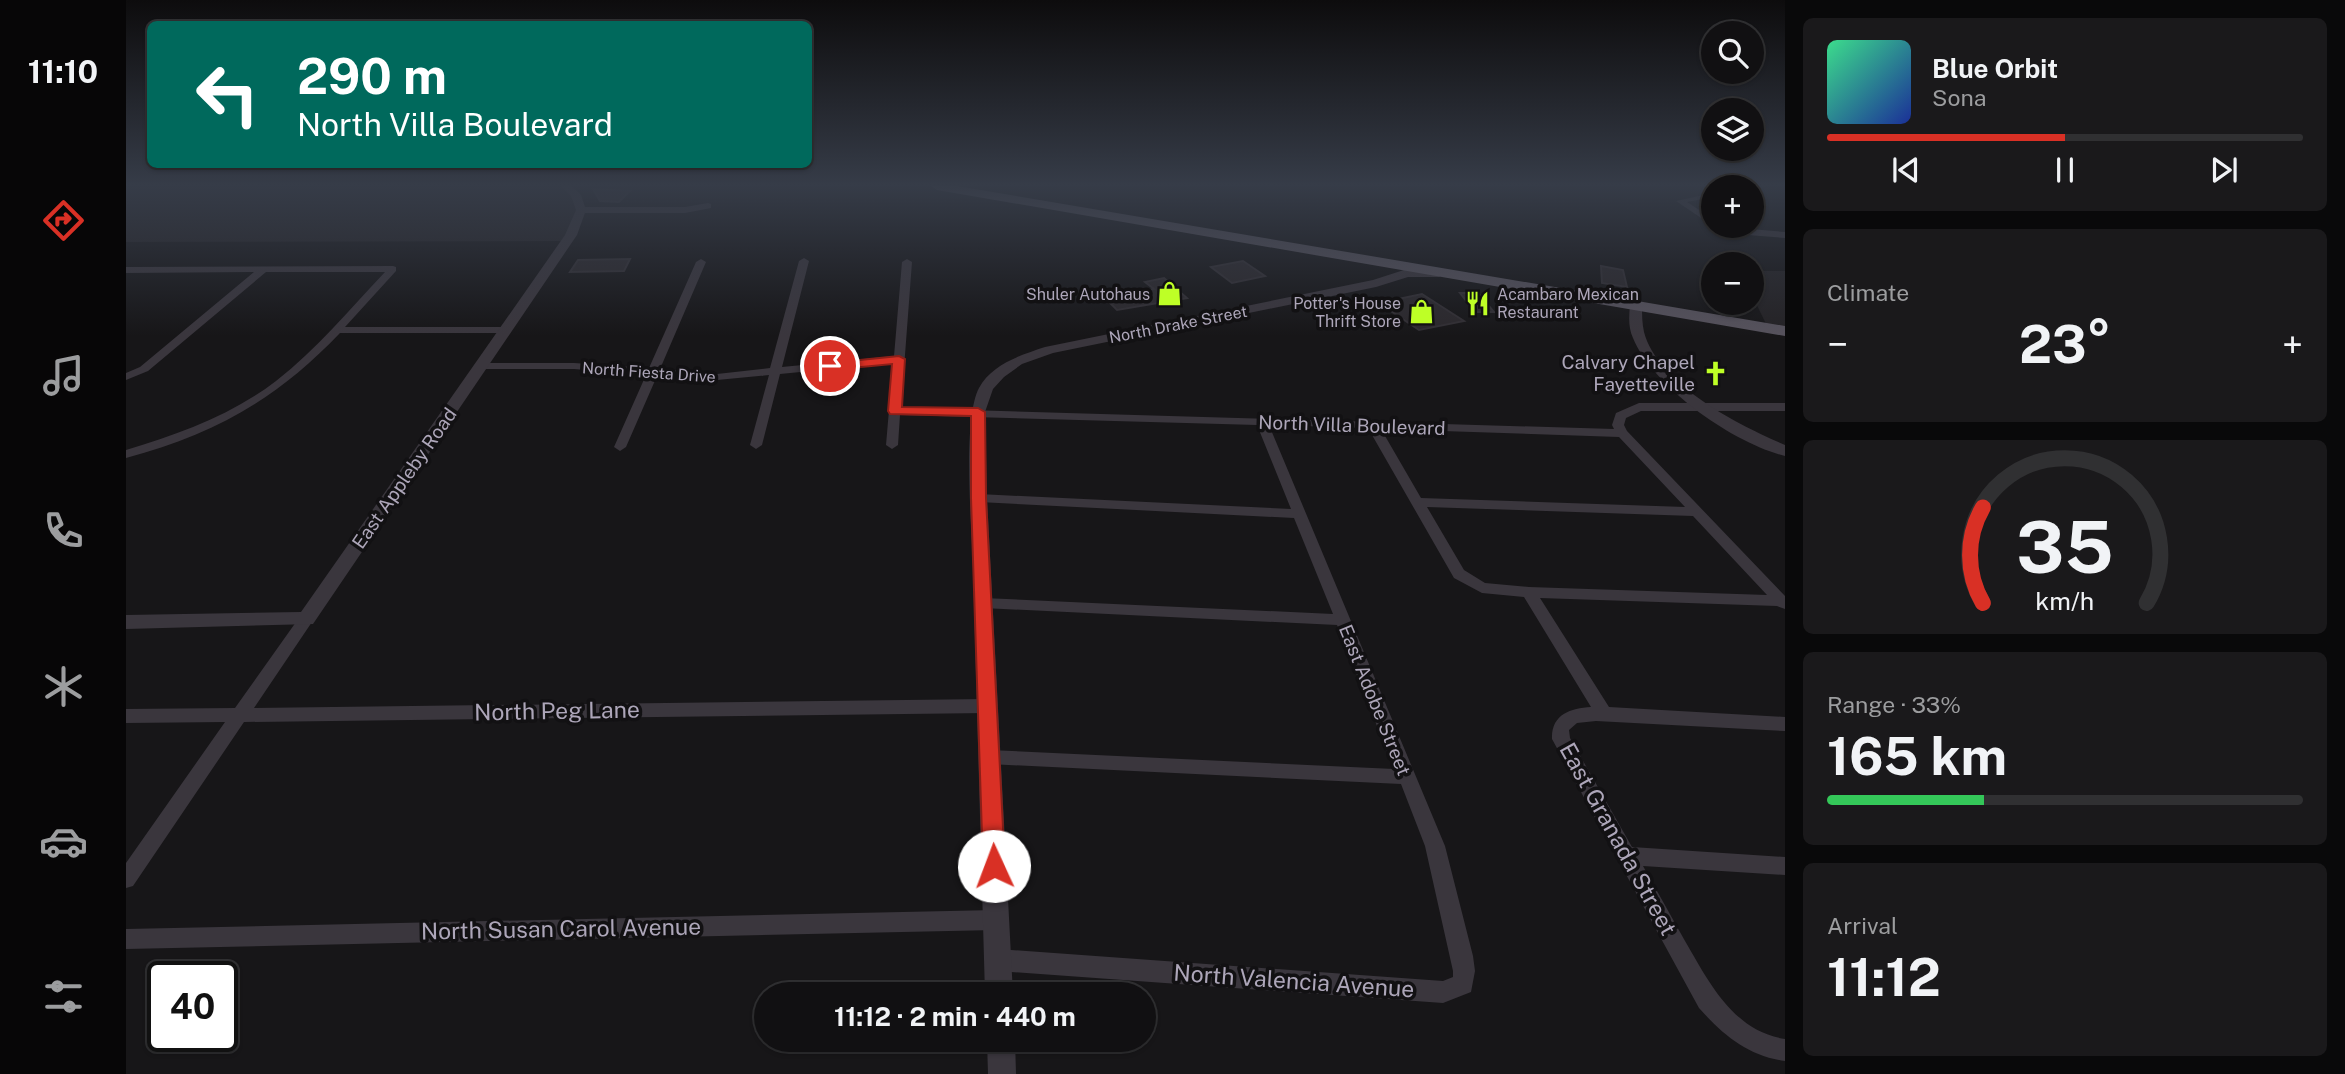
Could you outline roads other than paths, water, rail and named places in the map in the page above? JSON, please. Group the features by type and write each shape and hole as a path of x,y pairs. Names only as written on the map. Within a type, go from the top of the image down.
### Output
{"main road":[{"path":"1237,236 1785,331"}],"street":[{"name":"East Appleby Road","path":"306,619 569,236"},
{"path":"756,446 804,261"},
{"path":"620,447 701,262"},
{"path":"892,445 907,262"},
{"path":"1387,279 1392,263"},
{"path":"126,271 393,269 294,371 251,403 186,435 126,454"},
{"path":"126,377 144,369 263,270"},
{"name":"North Drake Street","path":"978,412 986,388 999,374 1017,361 1037,354 1377,284 1407,273 1451,273"},
{"path":"1636,305 1638,335 1649,357 1675,385 1741,430 1785,451"},
{"path":"335,330 507,330"},
{"name":"North Fiesta Drive","path":"482,366 574,366 709,378 899,359"},
{"path":"1783,603 1622,433 1618,421 1632,408 1785,407"},
{"name":"North Villa Boulevard","path":"895,411 1622,433"},
{"path":"978,412 998,982"},
{"name":"East Adobe Street","path":"1262,422 1442,869 1464,971 1463,984"},
{"path":"1373,426 1459,574 1482,588 1783,603"},
{"path":"979,498 1300,514"},
{"path":"1418,502 1697,512"},
{"path":"1528,592 1604,714 1785,724"},
{"path":"983,603 1343,620"},
{"path":"126,622 306,619"},
{"path":"126,879 306,619"},
{"name":"North Peg Lane","path":"126,716 987,706"},
{"name":"East Granada Street","path":"1604,714 1572,716 1563,721 1559,729 1561,739 1707,1000 1739,1032 1765,1046 1785,1050"},
{"path":"989,757 1407,777"},
{"path":"1627,856 1785,866"},
{"name":"North Susan Carol Avenue","path":"126,939 996,920"},
{"name":"North Valencia Avenue","path":"997,960 1443,992 1463,984"},
{"path":"1001,1052 1002,1074"}],"place":[{"name":"Shuler Autohaus","path":"1170,294"},
{"name":"Acambaro Mexican Restaurant","path":"1477,303"},
{"name":"Potter's House Thrift Store","path":"1421,312"},
{"name":"Calvary Chapel Fayetteville","path":"1715,373"}]}
